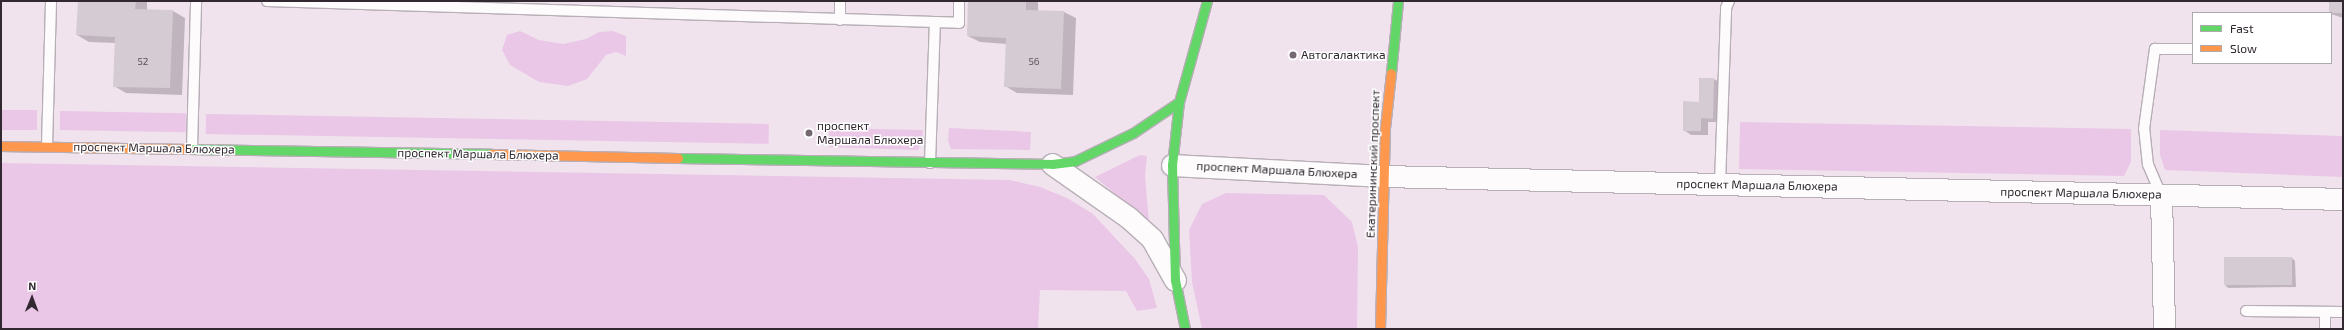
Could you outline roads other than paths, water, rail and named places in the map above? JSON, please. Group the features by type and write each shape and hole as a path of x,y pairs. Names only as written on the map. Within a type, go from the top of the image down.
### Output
{"street":[{"path":"1185,329 1175,280 1172,165 1179,102 1207,1"},
{"name":"Екатерининский проспект","path":"1380,329 1383,176 1388,91 1398,1"},
{"name":"проспект Маршала Блюхера","path":"1,146 192,148 1052,164 1075,161 1133,133 1179,102"},
{"path":"1052,164 1129,218 1146,234 1175,280"},
{"name":"проспект Маршала Блюхера","path":"1172,165 1383,176 2343,199"},
{"path":"2161,195 2164,329"}],"lane":[{"path":"47,146 51,1"},
{"path":"192,148 196,1"},
{"path":"267,1 959,23 959,1"},
{"path":"840,1 840,20"},
{"path":"1720,184 1726,8 1729,1"},
{"path":"930,162 935,22"},
{"path":"2161,195 2148,164 2144,129 2154,49 2192,49"},
{"path":"2246,311 2343,312"},
{"path":"2325,312 2325,329"}],"place":[{"name":"Автогалактика","path":"1293,55"},
{"name":"проспект Маршала Блюхера","path":"809,133"}]}
